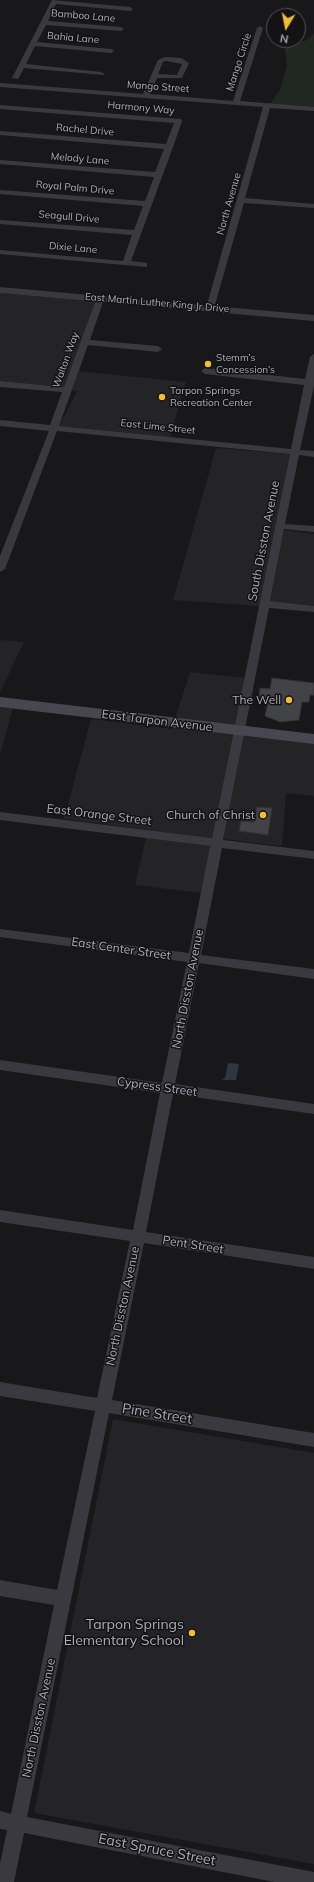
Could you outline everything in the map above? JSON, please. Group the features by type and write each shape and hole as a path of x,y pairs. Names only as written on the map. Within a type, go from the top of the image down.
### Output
{"main road":[{"name":"East Tarpon Avenue","path":"0,702 314,739"}],"street":[{"path":"16,78 55,1 130,9"},
{"name":"Bamboo Lane","path":"44,23 120,29"},
{"name":"Mango Circle","path":"236,103 260,28"},
{"name":"Bahia Lane","path":"33,44 111,51"},
{"path":"22,66 101,74"},
{"path":"146,96 154,76"},
{"name":"Mango Street","path":"0,85 314,109"},
{"name":"North Avenue","path":"210,308 267,106"},
{"name":"Harmony Way","path":"0,107 178,121 126,263"},
{"name":"Rachel Drive","path":"0,133 169,147"},
{"name":"Melody Lane","path":"0,162 159,175"},
{"name":"Royal Palm Drive","path":"0,192 148,204"},
{"path":"240,200 314,206"},
{"name":"Seagull Drive","path":"0,222 137,233"},
{"name":"Dixie Lane","path":"0,252 144,265"},
{"name":"East Martin Luther King Jr Drive","path":"0,290 314,318"},
{"name":"Walton Way","path":"0,569 54,428 100,299"},
{"path":"84,342 158,349"},
{"name":"South Disston Avenue","path":"239,730 295,452 312,382 314,357"},
{"path":"205,372 312,382"},
{"path":"0,384 67,390"},
{"name":"East Lime Street","path":"0,423 314,454"},
{"path":"280,526 314,529"},
{"path":"265,604 313,609"},
{"name":"North Disston Avenue","path":"5,1882 64,1599 102,1405 138,1237 239,730"},
{"name":"East Orange Street","path":"0,816 314,855"},
{"name":"East Center Street","path":"0,933 314,974"},
{"name":"Cypress Street","path":"0,1065 314,1109"},
{"name":"Pent Street","path":"0,1216 314,1263"},
{"name":"Pine Street","path":"0,1389 314,1440"},
{"path":"0,1588 64,1599"},
{"name":"East Spruce Street","path":"0,1820 314,1880"}],"shaded area":[{"path":"314,34 314,108 270,104 280,90 287,66 285,48 306,48 307,40"},
{"path":"0,293 96,301 64,387 0,381"},
{"path":"78,371 186,382 170,437 59,426 77,391 72,390"},
{"path":"216,448 290,454 260,606 173,600"},
{"path":"284,530 314,534 314,606 270,601"},
{"path":"0,640 24,642 0,692"},
{"path":"190,672 245,678 235,726 175,719"},
{"path":"0,707 13,708 0,755"},
{"path":"91,719 172,729 173,726 233,733 212,838 64,819"},
{"path":"243,736 314,743 314,796 286,793 282,846 223,839"},
{"path":"146,838 211,846 201,893 135,885"},
{"path":"228,1063 239,1064 236,1080 222,1080 225,1078"},
{"name":"Tarpon Springs Elementary School","path":"113,1419 314,1453 314,1864 34,1813"}],"building":[{"name":"The Well","path":"272,678 314,683 314,695 310,695 309,702 302,702 299,720 280,722 265,716 269,698 259,697 260,688 270,689"},
{"name":"Church of Christ","path":"257,807 272,808 268,835 239,831 241,821 254,822"}],"place":[{"name":"Stemm’s Concession’s","path":"208,364"},
{"name":"Tarpon Springs Recreation Center","path":"162,397"},
{"name":"The Well","path":"289,700"},
{"name":"Church of Christ","path":"263,815"},
{"name":"Tarpon Springs Elementary School","path":"192,1633"}]}
